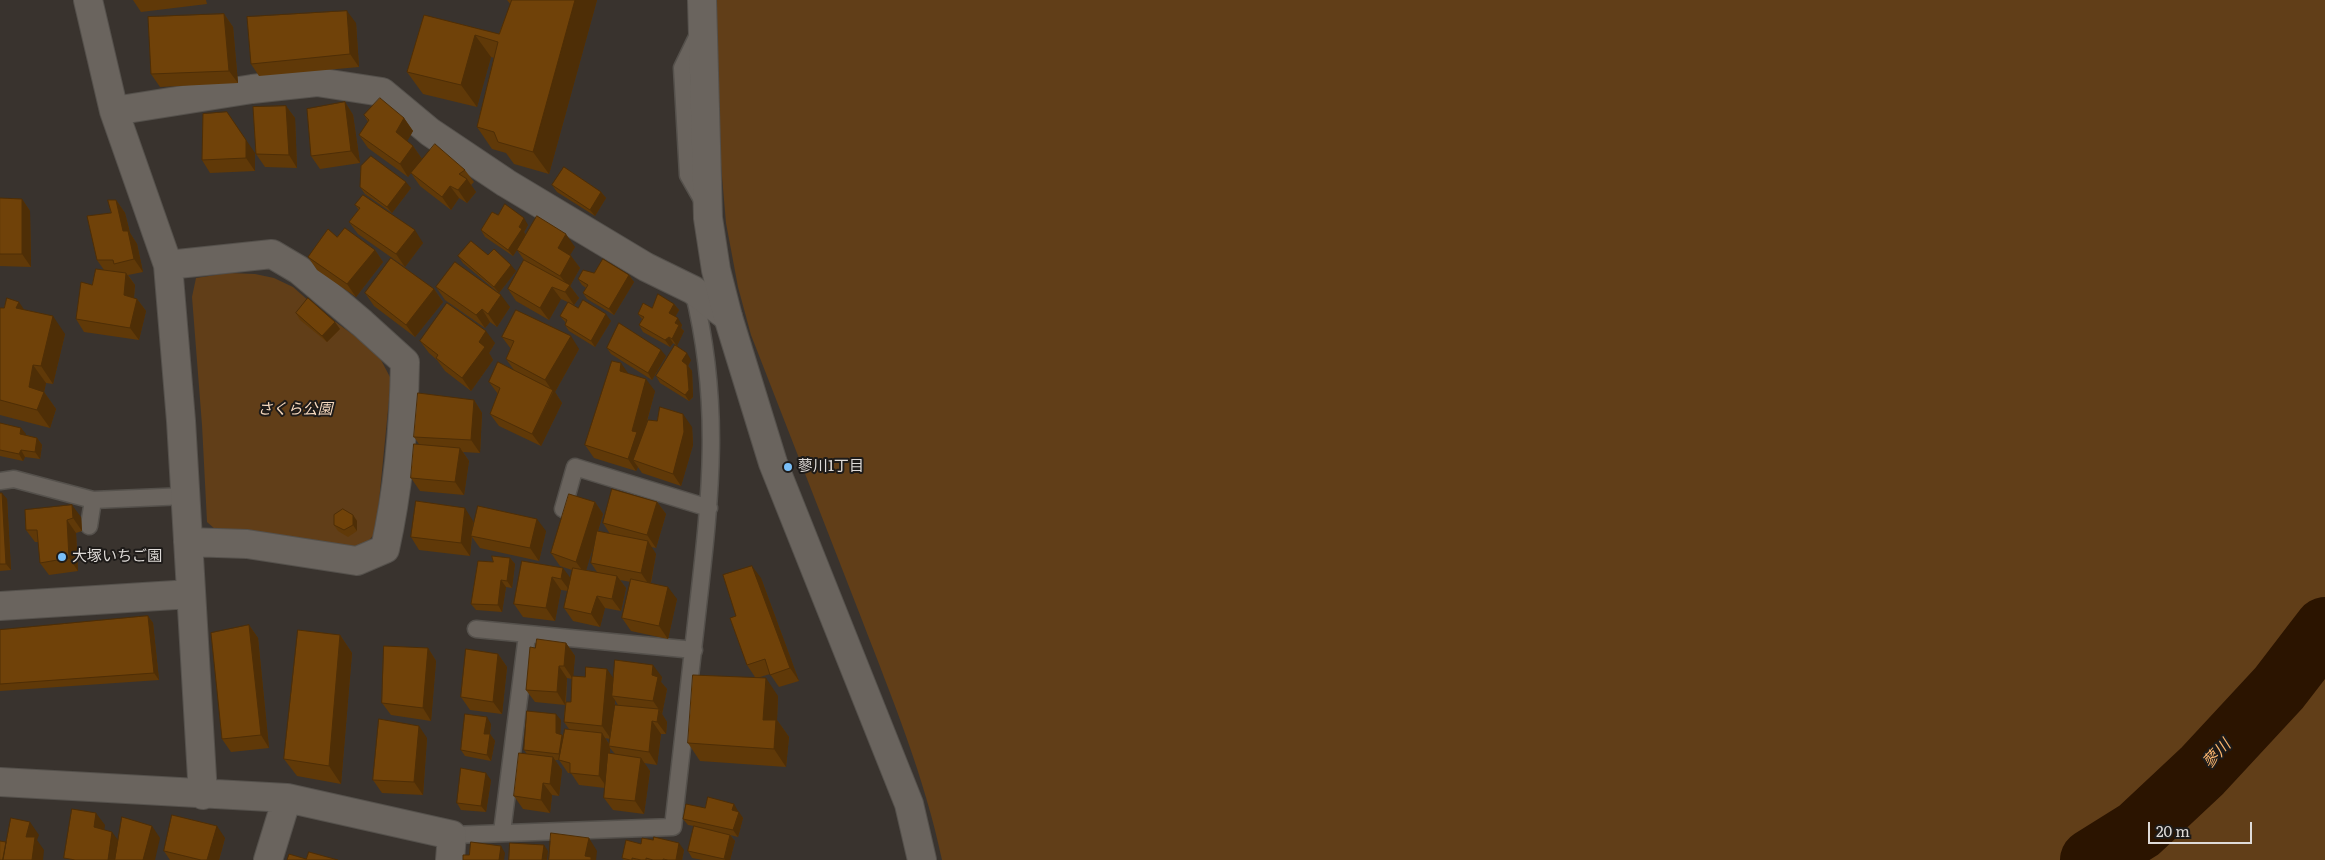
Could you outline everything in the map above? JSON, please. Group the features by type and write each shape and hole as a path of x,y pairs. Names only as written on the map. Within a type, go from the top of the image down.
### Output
{"street":[{"path":"88,0 114,111 168,265 186,496 203,794"},
{"path":"702,13 708,211 716,270 728,317 773,463 909,804 922,860"},
{"path":"114,111 252,89 317,82 382,92 430,132 506,183 646,267 692,290 728,317"},
{"path":"168,265 272,254 299,270 405,362 404,422 396,500 385,549 357,561 247,544 188,542"},
{"path":"0,606 191,594"},
{"path":"0,782 287,798 451,848"},
{"path":"268,860 287,798"}],"lane":[{"path":"451,848 502,832 673,827 709,508 711,408 707,359 692,290"},
{"path":"563,509 575,467 709,508"},
{"path":"0,481 14,479 93,500 186,496"},
{"path":"88,526 93,500"},
{"path":"476,630 694,650"},
{"path":"502,832 527,635"}],"green space":[{"path":"716,0 2325,0 2325,860 942,860 927,799 907,738 751,335 738,287 726,223 721,165"},
{"name":"さくら公園","path":"229,273 255,274 274,278 293,287 318,309 371,348 381,360 391,379 376,532 366,544 356,548 216,530 207,522 192,297 196,278"}],"building":[{"path":"512,0 575,0 533,152 498,142 494,132 477,127 498,42 475,35 461,85 407,72 424,15 499,34"},
{"path":"347,11 350,54 251,64 247,17"},
{"path":"224,14 229,71 151,74 148,17"},
{"path":"380,98 404,118 396,132 413,146 400,164 359,135 369,120 364,115"},
{"path":"345,102 351,151 311,156 307,109"},
{"path":"286,106 289,155 256,154 253,107"},
{"path":"227,112 246,140 246,158 202,160 203,114"},
{"path":"435,144 465,170 459,174 467,179 458,190 450,186 442,197 411,173"},
{"path":"371,156 406,182 387,207 360,187 361,166"},
{"path":"564,167 601,192 590,210 552,185"},
{"path":"363,195 415,230 396,254 349,222 360,208 355,205"},
{"path":"0,198 22,199 22,254 0,254"},
{"path":"108,200 116,200 123,231 128,231 134,259 114,264 113,260 97,260 87,216 111,213"},
{"path":"505,204 524,218 519,227 522,229 508,250 481,230 492,212 498,215"},
{"path":"537,216 566,234 558,248 571,256 560,276 517,250"},
{"path":"345,228 375,250 347,284 308,257 328,229 337,237"},
{"path":"471,241 488,255 494,249 511,265 494,287 458,256"},
{"path":"391,258 434,289 406,325 365,293"},
{"path":"603,259 629,275 609,309 583,293 588,285 578,279 583,270 594,273"},
{"path":"524,260 570,285 565,292 552,287 540,308 508,289"},
{"path":"455,262 501,295 488,314 482,309 476,315 436,287"},
{"path":"96,269 126,273 124,295 137,299 130,328 76,319 81,282 92,285"},
{"path":"658,294 674,304 669,313 678,318 675,323 679,325 672,339 669,337 665,340 639,325 644,317 638,314 643,303 652,308"},
{"path":"7,298 19,302 16,308 53,316 41,366 33,365 29,387 44,392 37,410 0,400 0,308 4,308"},
{"path":"308,298 335,322 322,336 296,313"},
{"path":"583,300 606,314 591,341 565,325 567,320 560,316 568,302 578,308"},
{"path":"447,303 486,331 479,342 485,347 462,378 436,358 438,355 420,341"},
{"path":"516,310 571,336 545,380 506,359 514,341 502,337"},
{"path":"619,323 661,350 648,373 607,348"},
{"path":"675,345 687,353 682,361 687,365 689,390 685,395 656,376"},
{"path":"612,361 621,363 620,371 646,379 632,431 637,432 628,459 585,445"},
{"path":"498,362 553,390 532,434 490,414 500,388 489,382"},
{"path":"418,393 474,400 471,440 414,437"},
{"path":"660,407 683,414 684,432 673,474 633,460 648,420 657,421"},
{"path":"0,423 21,428 20,434 37,438 35,452 21,450 19,454 0,450"},
{"path":"414,444 460,448 455,482 411,478"},
{"path":"612,489 657,502 647,535 603,523"},
{"path":"0,493 2,493 6,564 0,564"},
{"path":"569,494 595,502 576,562 551,553"},
{"path":"416,501 465,508 461,543 411,537"},
{"path":"72,505 73,518 67,520 69,558 40,563 37,530 26,530 25,510"},
{"path":"478,506 537,519 530,548 471,536"},
{"path":"343,509 353,515 353,525 344,530 334,525 334,515"},
{"path":"597,531 648,541 641,573 591,563"},
{"path":"492,556 510,558 507,581 501,580 498,605 471,604 478,561 493,562"},
{"path":"522,561 563,568 561,579 552,577 546,608 514,604"},
{"path":"752,566 790,668 770,675 765,659 747,665 730,618 736,616 723,575"},
{"path":"573,568 617,576 612,599 597,596 591,614 564,608"},
{"path":"631,579 668,587 659,626 622,618"},
{"path":"148,616 154,673 0,684 0,630"},
{"path":"249,625 261,735 222,739 211,633"},
{"path":"298,630 340,635 329,766 284,759"},
{"path":"537,639 566,643 564,666 559,666 557,692 526,690 530,647 535,648"},
{"path":"384,646 428,648 423,708 382,703"},
{"path":"466,649 498,654 493,702 461,697"},
{"path":"615,660 653,665 652,675 658,677 653,701 612,696"},
{"path":"586,667 607,669 602,726 564,722 566,702 571,702 572,676 585,677"},
{"path":"693,675 766,678 763,720 776,720 774,749 688,743"},
{"path":"615,705 659,709 657,722 652,721 649,752 609,746"},
{"path":"527,711 556,714 556,733 562,735 559,754 524,750"},
{"path":"465,714 487,717 484,734 490,734 487,755 461,750"},
{"path":"379,719 419,726 414,782 373,780"},
{"path":"565,729 602,733 599,776 570,773 570,763 559,760"},
{"path":"519,753 553,757 550,784 543,783 541,800 514,796"},
{"path":"608,753 641,758 635,801 604,798"},
{"path":"461,768 486,773 481,806 457,803"},
{"path":"708,797 734,804 732,810 739,812 733,830 683,819 686,804 705,808"},
{"path":"72,809 96,813 94,827 112,832 108,860 64,858"},
{"path":"172,815 217,826 207,860 164,851"},
{"path":"122,817 152,826 143,860 115,860"},
{"path":"11,818 30,822 26,837 35,837 32,860 3,860"},
{"path":"694,826 730,835 724,859 688,851"},
{"path":"551,833 589,838 585,856 591,857 591,860 549,860"},
{"path":"654,837 679,843 676,860 653,860 646,858 646,860 641,860 632,858 630,860 622,858 626,840 641,844 642,838 653,840"},
{"path":"0,841 6,842 3,860 0,860"},
{"path":"471,842 501,846 499,860 463,860 463,855 469,855"},
{"path":"510,843 544,845 542,860 509,860"},
{"path":"309,852 338,860 287,860 289,854 306,859"}],"waterway":[{"name":"蓼川","path":"2091,860 2139,830 2202,771 2279,688 2325,628"}],"place":[{"name":"蓼川1丁目","path":"788,467"},
{"name":"大塚いちご園","path":"62,557"}]}
